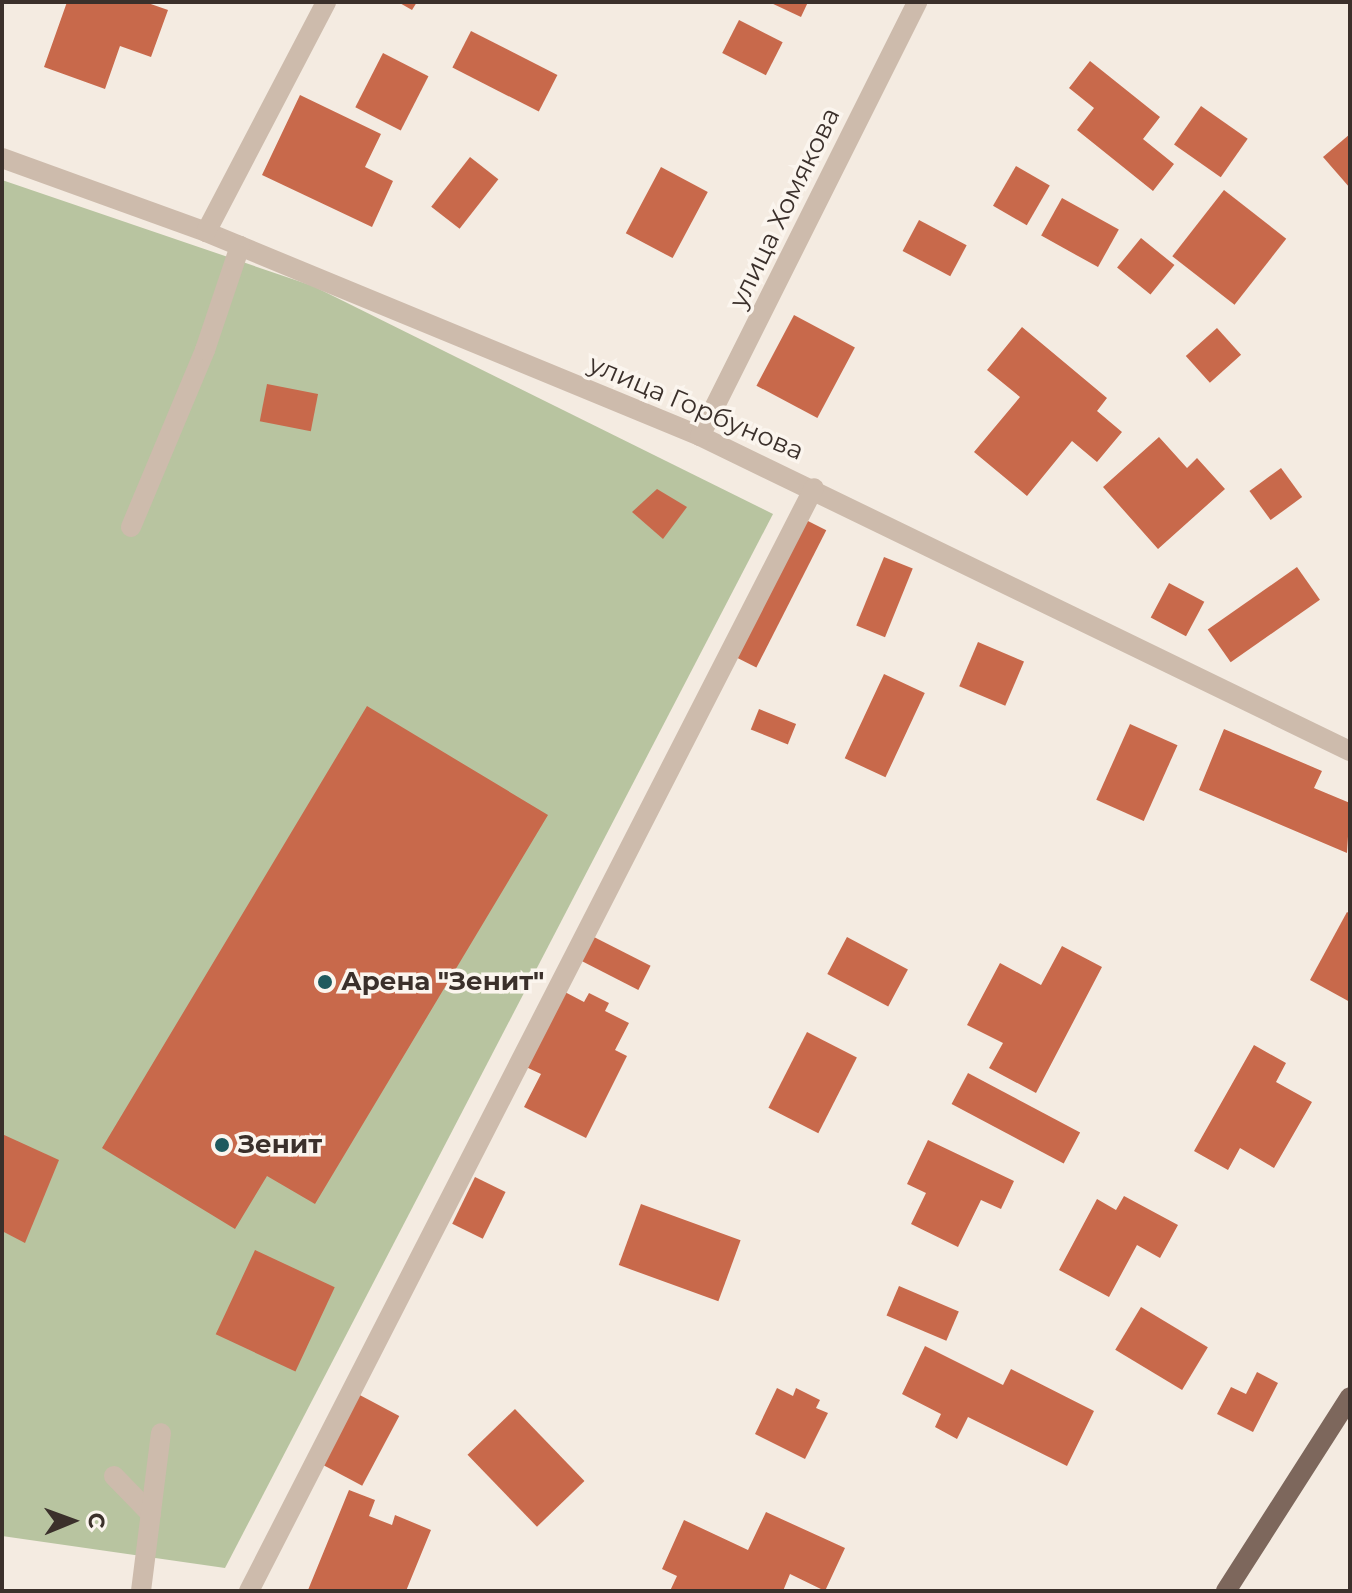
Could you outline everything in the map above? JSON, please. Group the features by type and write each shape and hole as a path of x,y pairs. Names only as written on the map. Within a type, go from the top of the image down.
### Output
{"main road":[{"path":"1226,1591 1350,1397"}],"street":[{"path":"206,232 326,2"},
{"name":"улица Хомякова","path":"700,436 917,2"},
{"name":"улица Горбунова","path":"2,158 206,232 700,436 814,488 1350,751"},
{"path":"131,527 203,328 240,246"},
{"path":"249,1591 814,488"},
{"path":"141,1591 161,1433"},
{"path":"114,1476 151,1514"}],"green space":[{"name":"Зенит","path":"2,180 313,286 773,514 225,1568 2,1536"}],"building":[{"path":"67,2 145,2 168,10 151,57 120,46 105,89 44,67"},
{"path":"398,2 417,2 412,10"},
{"path":"769,2 808,2 801,17"},
{"path":"739,20 783,42 766,75 722,53"},
{"path":"471,31 557,75 539,112 452,68"},
{"path":"383,53 428,76 401,131 355,107"},
{"path":"1090,61 1160,117 1143,139 1174,164 1153,191 1077,130 1094,108 1069,88"},
{"path":"300,95 381,134 365,167 393,181 372,227 262,175"},
{"path":"1201,106 1248,139 1221,177 1174,145"},
{"path":"1350,134 1350,188 1323,157"},
{"path":"470,157 498,179 460,229 431,207"},
{"path":"1016,166 1050,186 1027,225 993,206"},
{"path":"661,167 708,192 673,258 626,233"},
{"path":"1224,190 1286,239 1235,305 1172,256"},
{"path":"1062,198 1119,230 1098,267 1041,236"},
{"path":"919,220 967,245 950,276 903,251"},
{"path":"1141,238 1174,265 1151,295 1117,268"},
{"path":"794,315 855,347 817,418 756,386"},
{"path":"1022,327 1107,398 1097,411 1122,432 1097,462 1072,441 1027,496 974,452 1020,397 987,370"},
{"path":"1217,328 1241,355 1210,383 1186,356"},
{"path":"267,384 318,394 311,431 260,421"},
{"path":"1159,437 1187,468 1197,458 1225,489 1158,549 1103,487"},
{"path":"1281,468 1302,497 1271,520 1249,491"},
{"path":"657,489 687,507 663,539 632,512"},
{"path":"804,519 826,530 756,668 734,656"},
{"path":"884,557 913,569 885,637 856,626"},
{"path":"1297,567 1320,600 1231,662 1208,630"},
{"path":"1169,583 1204,602 1186,636 1151,617"},
{"path":"978,642 1024,662 1005,706 959,686"},
{"path":"884,674 925,693 885,777 845,758"},
{"name":"Арена \"Зенит\"","path":"367,706 548,815 315,1204 267,1176 235,1229 102,1148"},
{"path":"759,709 796,724 788,744 751,729"},
{"path":"1130,724 1178,745 1144,821 1096,800"},
{"path":"1224,729 1322,771 1314,788 1350,803 1347,853 1199,790"},
{"path":"1347,912 1350,914 1350,1002 1310,980"},
{"path":"590,935 651,966 638,990 578,959"},
{"path":"847,937 908,969 888,1006 827,974"},
{"path":"1062,946 1102,967 1036,1093 989,1068 1003,1043 967,1025 1000,963 1041,985"},
{"path":"563,991 584,1002 589,993 609,1003 605,1011 629,1023 615,1050 627,1056 586,1138 524,1107 541,1074 526,1067"},
{"path":"807,1032 857,1057 818,1133 768,1108"},
{"path":"1254,1045 1286,1063 1276,1082 1312,1102 1274,1168 1240,1148 1228,1170 1194,1151"},
{"path":"968,1073 1080,1133 1064,1164 952,1104"},
{"path":"2,1134 59,1160 25,1243 2,1231"},
{"path":"928,1140 1014,1181 1001,1209 981,1200 958,1247 911,1224 926,1193 907,1184"},
{"path":"475,1177 506,1192 483,1239 452,1224"},
{"path":"1124,1196 1178,1225 1160,1258 1137,1245 1109,1297 1059,1270 1097,1199 1116,1210"},
{"path":"641,1204 741,1240 718,1301 619,1265"},
{"path":"255,1250 335,1287 295,1371 216,1334"},
{"path":"899,1286 959,1311 946,1341 886,1315"},
{"path":"1141,1307 1208,1347 1182,1390 1115,1350"},
{"path":"925,1346 1003,1385 1011,1369 1094,1411 1067,1466 968,1417 957,1439 935,1427 941,1414 902,1394"},
{"path":"1257,1372 1278,1383 1253,1432 1217,1414 1231,1387 1246,1394"},
{"path":"777,1388 793,1396 796,1388 820,1400 816,1408 828,1413 805,1459 755,1434"},
{"path":"356,1393 399,1416 362,1486 319,1463"},
{"path":"515,1409 584,1481 537,1527 468,1455"},
{"path":"349,1490 375,1500 369,1516 392,1525 395,1515 431,1530 406,1591 308,1590"},
{"path":"766,1512 845,1548 825,1591 790,1574 783,1591 670,1591 677,1576 662,1569 684,1520 748,1550"}],"place":[{"name":"Арена \"Зенит\"","path":"325,982"},
{"name":"Зенит","path":"222,1145"}]}
